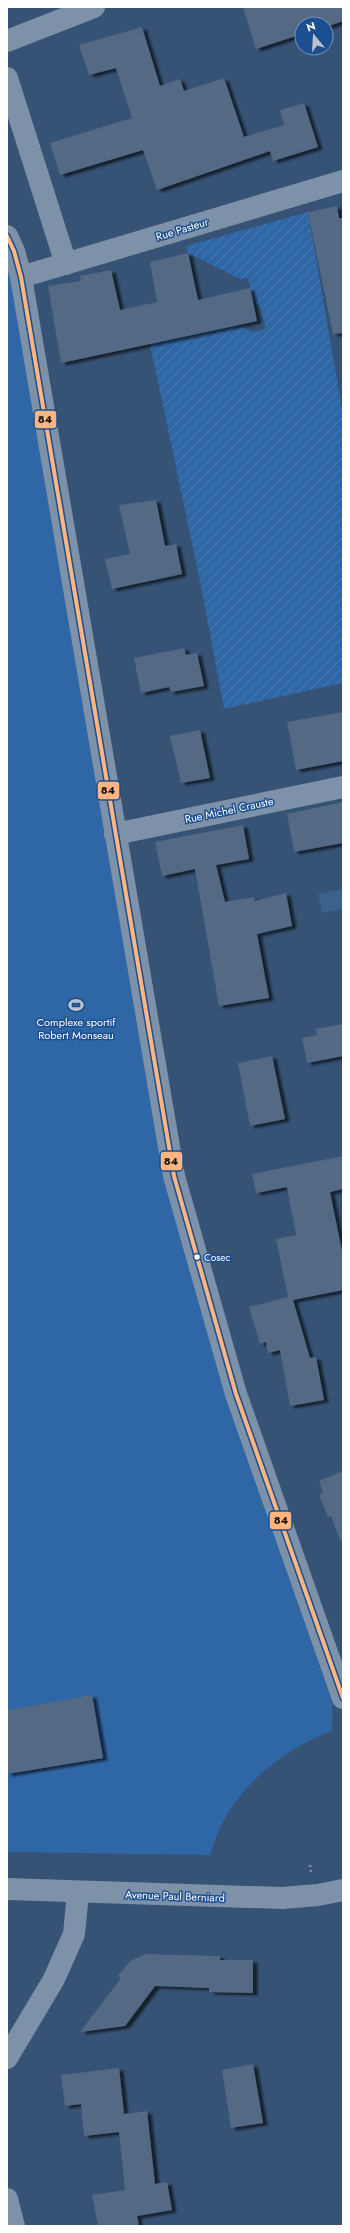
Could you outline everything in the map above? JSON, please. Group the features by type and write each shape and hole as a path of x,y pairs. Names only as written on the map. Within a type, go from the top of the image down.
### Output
{"street":[{"path":"7,42 94,7"},
{"path":"7,78 66,264"},
{"name":"Rue Pasteur","path":"21,277 343,181"},
{"path":"7,236 14,251 21,277 174,1176 236,1394 338,1667 343,1698"},
{"name":"Rue Michel Crauste","path":"115,834 343,787"},
{"name":"Avenue Paul Berniard","path":"7,1889 78,1893 282,1898 318,1895 343,1890"},
{"path":"7,2058 57,1973 74,1934 78,1893"},
{"path":"7,2199 14,2226"}],"shaded area":[{"path":"308,212 343,415 343,683 224,709 201,586 150,344 238,325 252,332 266,329 261,309 252,297 248,278 240,279 188,253 186,246"},
{"name":"Complexe sportif Robert Monseau","path":"7,236 174,1176 333,1669 332,1731 316,1737 285,1755 270,1766 244,1791 224,1820 210,1855 7,1852"},
{"path":"343,889 343,909 322,913 318,894"}],"building":[{"path":"243,7 343,7 343,21 334,24 334,16 294,16 294,37 256,49"},
{"path":"142,27 160,86 180,79 184,91 224,78 244,137 284,125 280,110 304,103 318,147 273,161 270,151 157,190 143,150 60,175 50,143 132,118 116,68 89,75 79,45"},
{"path":"337,206 339,218 343,218 343,333 333,334 308,212"},
{"path":"188,253 198,300 250,288 257,321 61,363 48,286 81,281 80,276 111,270 120,310 157,302 150,262"},
{"path":"156,500 165,546 176,544 182,574 112,589 105,559 130,554 119,505"},
{"path":"184,648 186,655 197,653 204,686 171,692 169,687 141,693 134,658"},
{"path":"343,712 343,761 296,770 287,722"},
{"path":"200,730 210,778 181,783 170,736"},
{"path":"343,802 343,843 294,852 287,814"},
{"path":"243,825 249,859 216,865 225,902 254,897 255,901 286,893 292,926 257,934 269,998 219,1006 195,869 162,876 155,842"},
{"path":"343,1024 343,1056 307,1063 302,1038 317,1035 316,1029"},
{"path":"272,1056 285,1119 250,1126 238,1063"},
{"path":"343,1156 343,1189 330,1192 343,1256 343,1290 293,1300 310,1358 316,1357 324,1400 290,1406 280,1350 268,1353 266,1342 260,1344 249,1307 288,1297 276,1239 296,1235 287,1187 256,1193 252,1174"},
{"path":"343,1471 343,1540 340,1540 331,1516 328,1517 319,1495 323,1493 319,1481"},
{"path":"92,1695 103,1758 7,1774 7,1710"},
{"path":"146,1954 220,1956 220,1960 253,1960 253,1993 209,1992 209,1988 155,1986 125,2026 80,2032 121,1978 118,1976 130,1961"},
{"path":"253,2064 263,2123 231,2128 222,2070"},
{"path":"119,2068 124,2114 147,2111 155,2184 167,2182 172,2210 137,2216 139,2226 98,2226 92,2195 125,2190 119,2132 84,2136 81,2104 65,2106 61,2075"}],"transit line":[{"name":"84","path":"7,236 14,251 21,277 174,1176 236,1394 343,1698"}],"place":[{"name":"Complexe sportif Robert Monseau","path":"76,1005"},
{"name":"Cosec","path":"197,1257"}]}
